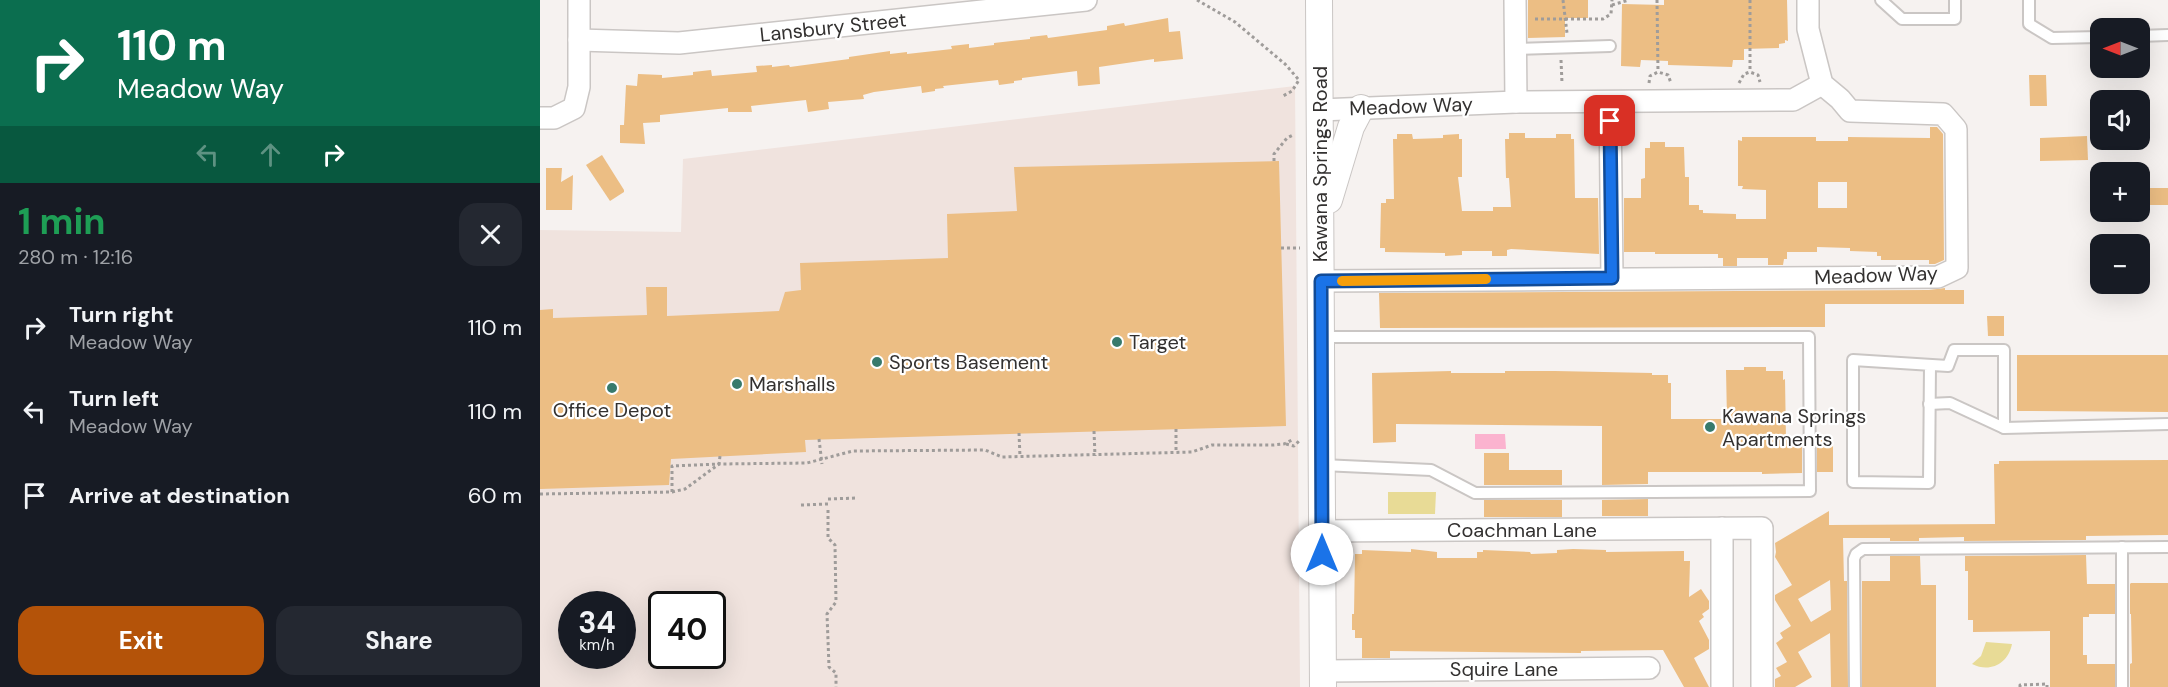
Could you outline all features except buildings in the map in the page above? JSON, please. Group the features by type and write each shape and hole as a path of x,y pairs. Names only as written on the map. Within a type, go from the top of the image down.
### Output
{"street":[{"path":"540,118 555,118 574,108 579,87 579,0"},
{"name":"Lansbury Street","path":"579,40 679,43 1086,0"},
{"name":"Kawana Springs Road","path":"1319,0 1323,679"},
{"path":"1515,0 1516,102"},
{"path":"1808,0 1808,29 1822,84"},
{"name":"Meadow Way","path":"1320,110 1516,102 1793,100 1822,84 1850,111 1943,114 1956,129 1957,268 1938,277 1321,281"},
{"path":"1610,102 1612,278"},
{"path":"1321,226 1351,127 1361,108"},
{"path":"1722,528 1722,687"},
{"name":"Coachman Lane","path":"1322,531 1762,528 1762,687"},
{"name":"Squire Lane","path":"1323,679 1649,668"}],"lane":[{"path":"1881,0 1902,19 1955,19 1955,0"},
{"path":"2029,0 2029,24 2052,38 2090,37"},
{"path":"2150,36 2168,35"},
{"path":"1515,48 1610,46"},
{"path":"1321,337 1809,337 1810,491 1475,493 1431,470 1322,465"},
{"path":"1930,365 1929,483 1853,482 1853,360 1948,366 1954,350 2004,350 2004,428"},
{"path":"1929,404 1950,403 2004,428 2168,424"},
{"path":"2122,547 2122,687"},
{"path":"1855,687 1854,559 1856,554 1863,549 2168,547"}],"path":[{"path":"1197,0 1235,22 1285,64 1299,80 1292,91 1283,96"},
{"path":"1563,0 1563,14 1567,19"},
{"path":"1530,19 1603,19 1611,14 1612,0"},
{"path":"1612,5 1629,0"},
{"path":"1657,0 1658,72"},
{"path":"1750,0 1750,72"},
{"path":"1648,85 1650,76 1658,72 1668,75 1671,85"},
{"path":"1739,85 1744,74 1750,72 1758,75 1761,85"},
{"path":"1274,161 1274,154 1287,138 1293,135"},
{"path":"1281,248 1300,248"},
{"path":"1176,429 1176,453"},
{"path":"1095,431 1095,456"},
{"path":"1019,433 1020,457"},
{"path":"819,439 821,462"},
{"path":"1284,444 1294,439"},
{"path":"672,492 672,466 821,462 853,451 986,450 1002,458 1176,453 1192,452 1212,445 1284,444 1294,446 1301,439"},
{"path":"540,494 672,492 685,489 719,464 720,456"},
{"path":"618,486 618,492"},
{"path":"828,499 858,498"},
{"path":"801,505 828,504"},
{"path":"828,510 828,538 835,544 837,602 827,614 829,667 837,674 836,687"},
{"path":"2020,687 2020,685 2047,684 2047,687"}],"shaded area":[{"path":"1295,86 1300,687 540,687 540,230 681,232 683,159"},
{"path":"1475,434 1505,434 1506,449 1475,449"},
{"path":"1388,492 1436,492 1435,514 1388,514"},
{"path":"1986,642 2012,644 2007,657 1997,665 1979,667 1972,664 1981,656"}],"slow traffic":[{"path":"1342,281 1486,279"}],"place":[{"name":"Target","path":"1117,342"},
{"name":"Sports Basement","path":"877,362"},
{"name":"Marshalls","path":"737,384"},
{"name":"Office Depot","path":"612,388"},
{"name":"Kawana Springs Apartments","path":"1710,427"}],"route":[{"path":"1322,554 1321,281 1612,278 1610,121"}]}
